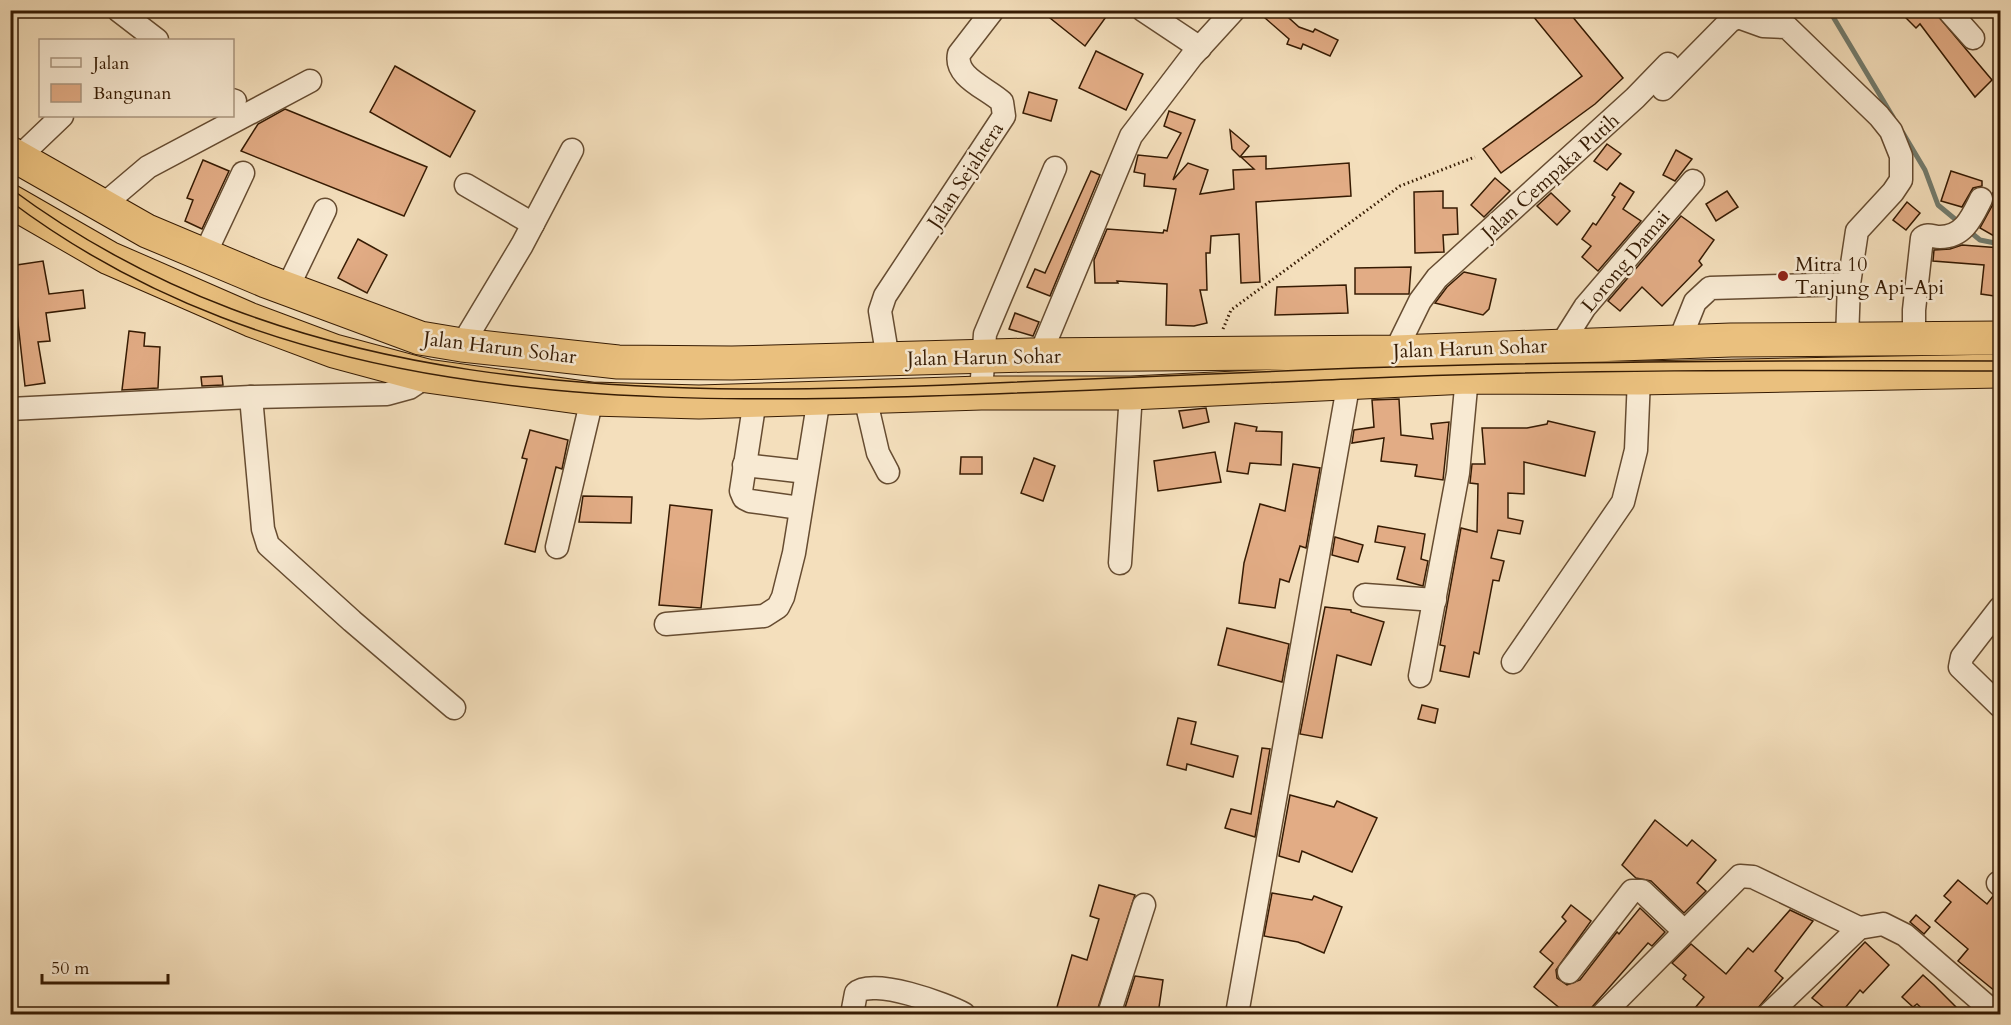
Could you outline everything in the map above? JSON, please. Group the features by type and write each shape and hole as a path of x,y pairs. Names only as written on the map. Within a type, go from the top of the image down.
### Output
{"highway":[{"name":"Jalan Harun Sohar","path":"14,155 147,231 287,289 420,338 462,345 618,362 732,363 1040,355 1395,352 1679,342 2001,338"},
{"name":"Jalan Harun Sohar","path":"10,201 109,258 251,320 334,351 427,376 592,399 699,402 981,393 1131,393 1467,377 1639,378 2001,371"}],"street":[{"path":"118,10 146,38"},
{"name":"Jalan Sejahtera","path":"888,359 880,311 885,296 1004,116 1002,102 961,72 957,63 958,54 993,10"},
{"path":"1143,10 1200,48"},
{"path":"1040,355 1131,136 1200,48 1234,10"},
{"name":"Jalan Cempaka Putih","path":"1395,352 1420,301 1437,279 1635,98 1720,10"},
{"path":"1948,10 1973,38"},
{"path":"1663,89 1730,21 1738,17 1762,27 1787,27 1879,116 1891,131 1901,156 1901,180 1857,231 1849,284 1847,339"},
{"path":"102,206 148,167 310,81"},
{"path":"14,155 61,117"},
{"path":"462,345 533,224 572,150"},
{"path":"981,393 985,334 1055,168"},
{"path":"204,256 243,173"},
{"name":"Lorong Damai","path":"1561,345 1599,290 1693,182"},
{"path":"466,185 533,224"},
{"path":"1914,339 1914,310 1922,238 1926,235 1945,236 1965,227 1981,199"},
{"path":"287,289 325,210"},
{"path":"1679,342 1695,302 1710,288 1849,284"},
{"path":"10,409 387,394 409,388 427,376"},
{"path":"1420,676 1458,473 1467,377"},
{"path":"1513,662 1623,502 1636,450 1639,378"},
{"path":"1238,1014 1349,381"},
{"path":"1120,562 1131,393"},
{"path":"865,397 878,453 888,472"},
{"path":"251,398 263,529 268,545 454,708"},
{"path":"666,624 764,616 770,613 783,597 794,553 819,398"},
{"path":"557,547 592,399"},
{"path":"754,400 741,491 744,498 750,501 800,508"},
{"path":"744,465 806,472"},
{"path":"1365,595 1435,600"},
{"path":"2001,608 1962,657 1960,668 2001,706"},
{"path":"1603,1014 1736,878 1743,875 1800,898 1859,928"},
{"path":"1569,972 1632,891 1642,891 1684,931"},
{"path":"1109,1014 1144,905"},
{"path":"1769,1014 1859,928 1883,924 1905,935 1996,1014"},
{"path":"852,1014 856,993 868,987 924,998 961,1014"}],"path":[{"path":"1214,353 1231,310 1268,280 1400,186 1475,157"}],"building":[{"path":"1040,10 1111,10 1085,46"},
{"path":"1272,10 1280,10 1299,27 1313,32 1315,29 1338,40 1330,56 1303,44 1301,49 1287,44 1289,39 1265,18"},
{"path":"1528,10 1567,10 1623,78 1595,104 1501,173 1483,149 1582,76"},
{"path":"1910,10 1933,10 1992,80 1975,97 1920,24 1916,28 1905,17"},
{"path":"1096,51 1143,74 1126,110 1079,88"},
{"path":"395,66 475,111 450,157 370,112"},
{"path":"1029,92 1057,100 1051,121 1023,113"},
{"path":"285,109 427,167 404,216 241,151 258,124"},
{"path":"1169,111 1195,120 1173,180 1188,163 1208,170 1200,194 1234,189 1233,170 1254,169 1241,157 1266,156 1266,169 1349,163 1351,196 1256,202 1260,282 1241,283 1239,234 1211,236 1210,253 1206,253 1207,290 1200,290 1207,323 1194,326 1166,325 1167,284 1117,281 1118,283 1095,283 1094,260 1107,229 1163,233 1164,230 1167,231 1176,189 1144,186 1145,174 1134,172 1138,155 1167,158 1181,133 1164,126"},
{"path":"1230,130 1249,146 1240,157 1232,149"},
{"path":"1607,144 1621,154 1607,170 1594,161"},
{"path":"1676,150 1692,159 1675,181 1663,175"},
{"path":"203,160 229,171 202,229 185,221 193,200 187,198"},
{"path":"1091,171 1100,175 1050,296 1027,287 1035,269 1045,273"},
{"path":"1951,171 1982,181 1982,186 1973,188 1962,207 1941,201"},
{"path":"1495,178 1510,191 1484,217 1471,205"},
{"path":"1620,183 1634,192 1623,209 1641,221 1598,271 1582,257 1591,246 1582,239 1593,223 1596,225 1615,197 1612,195"},
{"path":"1443,191 1443,208 1457,208 1458,234 1443,235 1444,252 1415,253 1414,192"},
{"path":"1727,191 1738,207 1716,221 1706,204"},
{"path":"1551,193 1570,211 1557,225 1537,206"},
{"path":"1993,193 2001,198 2001,240 1980,228 1993,204"},
{"path":"1907,202 1920,213 1906,230 1893,220"},
{"path":"1681,216 1714,240 1699,261 1702,265 1662,306 1642,287 1620,311 1608,301"},
{"path":"358,239 387,255 367,293 338,278"},
{"path":"1962,245 2001,248 2001,297 1981,294 1984,265 1933,261 1934,250 1950,249"},
{"path":"43,261 49,294 83,290 85,308 46,313 50,341 38,342 45,383 25,386 14,287 10,288 10,266"},
{"path":"1411,267 1409,294 1355,294 1355,268"},
{"path":"1464,272 1496,279 1489,309 1483,315 1435,303 1447,287"},
{"path":"1346,285 1348,313 1275,315 1277,287"},
{"path":"1015,313 1039,322 1033,336 1009,329"},
{"path":"129,331 145,333 144,346 160,347 158,388 122,390"},
{"path":"222,376 223,385 202,386 201,377"},
{"path":"1399,399 1401,435 1433,439 1431,424 1449,422 1443,480 1415,476 1417,465 1381,461 1384,438 1352,443 1354,430 1374,427 1372,400"},
{"path":"1206,408 1209,422 1183,428 1179,411"},
{"path":"1548,421 1595,432 1585,476 1524,462 1524,494 1508,493 1508,518 1523,521 1520,534 1498,530 1491,558 1504,561 1499,581 1493,580 1479,654 1474,652 1469,677 1440,671 1445,646 1440,645 1461,528 1477,532 1478,484 1470,483 1472,464 1485,464 1482,428 1527,428 1547,424"},
{"path":"1235,423 1257,427 1256,431 1282,432 1281,465 1250,463 1248,474 1227,471"},
{"path":"530,430 568,440 562,469 556,467 535,552 505,544 527,459 522,458"},
{"path":"1215,452 1221,482 1158,491 1154,461"},
{"path":"961,457 982,457 982,474 960,474"},
{"path":"1034,458 1055,466 1043,501 1021,493"},
{"path":"1293,464 1320,468 1306,548 1300,546 1289,582 1280,579 1275,608 1239,603 1244,563 1260,504 1285,511"},
{"path":"583,496 632,497 631,523 579,522"},
{"path":"670,505 712,510 701,608 659,605"},
{"path":"1378,526 1425,534 1421,559 1428,561 1423,586 1397,579 1405,547 1375,542"},
{"path":"1335,537 1363,545 1358,562 1332,555"},
{"path":"1325,607 1351,610 1351,612 1384,622 1371,665 1337,655 1322,738 1300,734"},
{"path":"1227,628 1289,644 1282,682 1218,665"},
{"path":"1422,705 1438,709 1435,723 1418,719"},
{"path":"1178,718 1196,722 1191,744 1238,756 1233,777 1187,764 1186,770 1167,765"},
{"path":"1262,748 1270,749 1255,837 1225,828 1231,809 1251,814"},
{"path":"1290,795 1334,807 1337,801 1377,818 1352,872 1302,851 1299,862 1279,856"},
{"path":"1655,820 1687,846 1692,840 1716,860 1697,883 1706,891 1684,913 1651,881 1636,878 1622,865"},
{"path":"1958,880 1987,904 1993,896 2001,898 2001,996 1958,961 1968,949 1935,921 1951,902 1944,896"},
{"path":"1099,885 1135,895 1096,1014 1055,1014 1072,955 1087,960 1099,919 1090,916"},
{"path":"1272,893 1312,900 1314,896 1342,907 1324,953 1298,942 1264,936"},
{"path":"1571,905 1591,921 1556,970 1557,978 1567,985 1580,980 1617,932 1619,934 1640,908 1665,932 1652,946 1648,943 1586,1014 1567,1014 1534,987 1553,963 1540,952 1566,921 1562,917"},
{"path":"1790,910 1813,921 1775,971 1783,978 1753,1014 1690,1014 1704,997 1683,979 1686,975 1672,963 1691,944 1726,974 1748,948 1753,952"},
{"path":"1916,915 1930,927 1924,934 1910,922"},
{"path":"1865,942 1889,965 1863,993 1860,990 1840,1014 1832,1014 1812,998"},
{"path":"1923,975 1963,1014 1928,1014 1917,1004 1913,1007 1902,997"},
{"path":"1135,976 1163,980 1158,1014 1123,1014"}],"waterway":[{"path":"1829,10 1893,117"},
{"path":"1903,133 1925,170 1938,205 1961,224"},
{"path":"1968,230 1980,240 2000,244"}],"tram line":[{"path":"10,188 118,257 231,309 349,346 470,370 593,383 718,389 844,388 1479,365 1740,361 2000,361"},
{"path":"10,201 113,267 221,317 334,353 450,377 569,391 690,398 810,399 1511,373 1756,370 2000,371"}],"place":[{"name":"Mitra 10 Tanjung Api-Api","path":"1783,276"}]}
